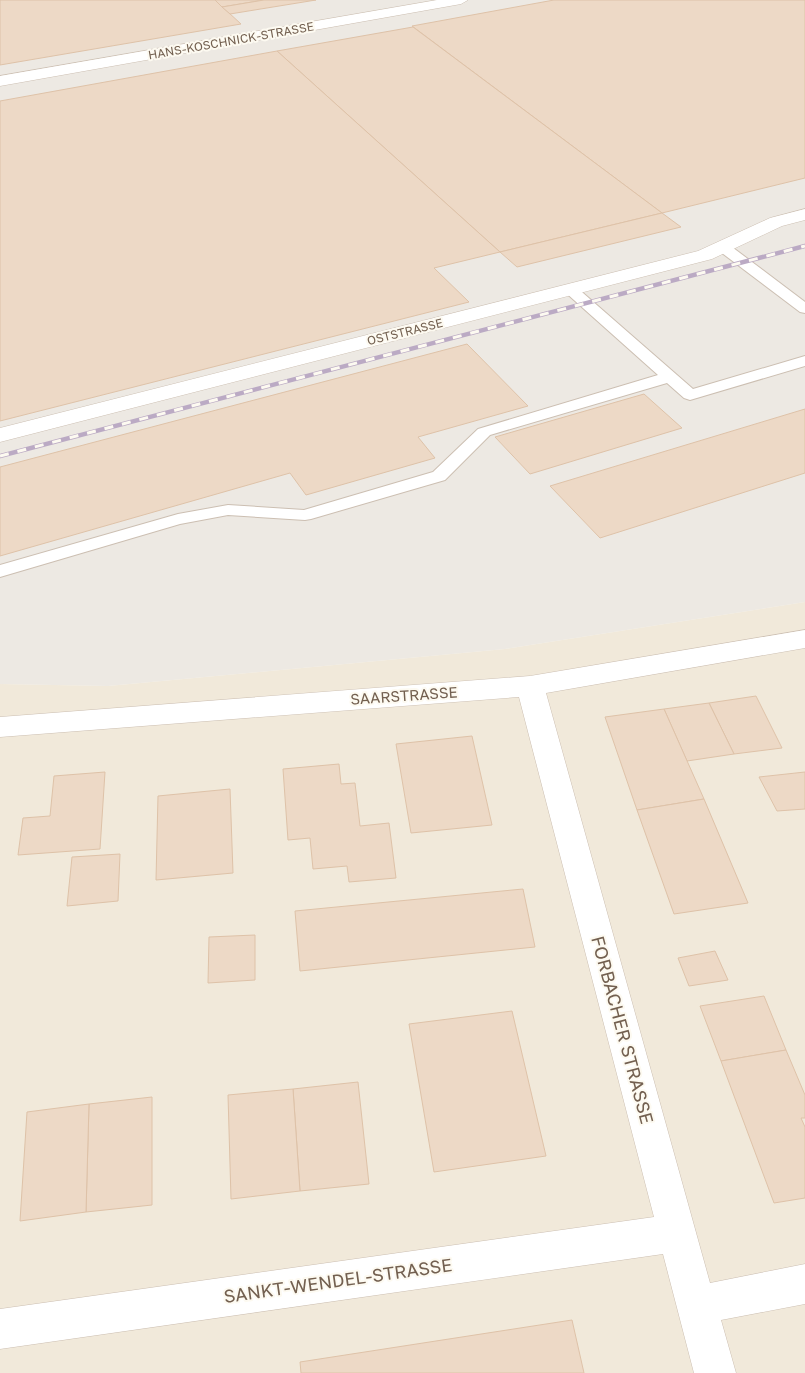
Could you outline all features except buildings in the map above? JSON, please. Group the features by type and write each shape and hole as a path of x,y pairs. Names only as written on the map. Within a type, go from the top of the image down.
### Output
{"street":[{"name":"HANS-KOSCHNICK-STRASSE","path":"0,81 461,0"},
{"path":"340,6 356,19"},
{"name":"OSTSTRASSE","path":"0,436 705,255 776,222 805,214"},
{"name":"SAARSTRASSE","path":"0,727 530,686 805,639"},
{"name":"FORBACHER STRASSE","path":"530,686 715,1373"},
{"name":"SANKT-WENDEL-STRASSE","path":"0,1329 676,1233"},
{"path":"697,1305 805,1284"}],"lane":[{"path":"724,247 805,309"},
{"path":"570,289 690,395 805,362"},
{"path":"0,571 178,519 228,510 305,515 439,476 484,432 669,377"}],"shaded area":[{"path":"0,0 805,0 805,602 505,649 108,686 0,684"},
{"path":"805,602 805,1373 0,1373 0,684 108,686 505,649"}],"railway":[{"path":"0,456 805,246"}]}
